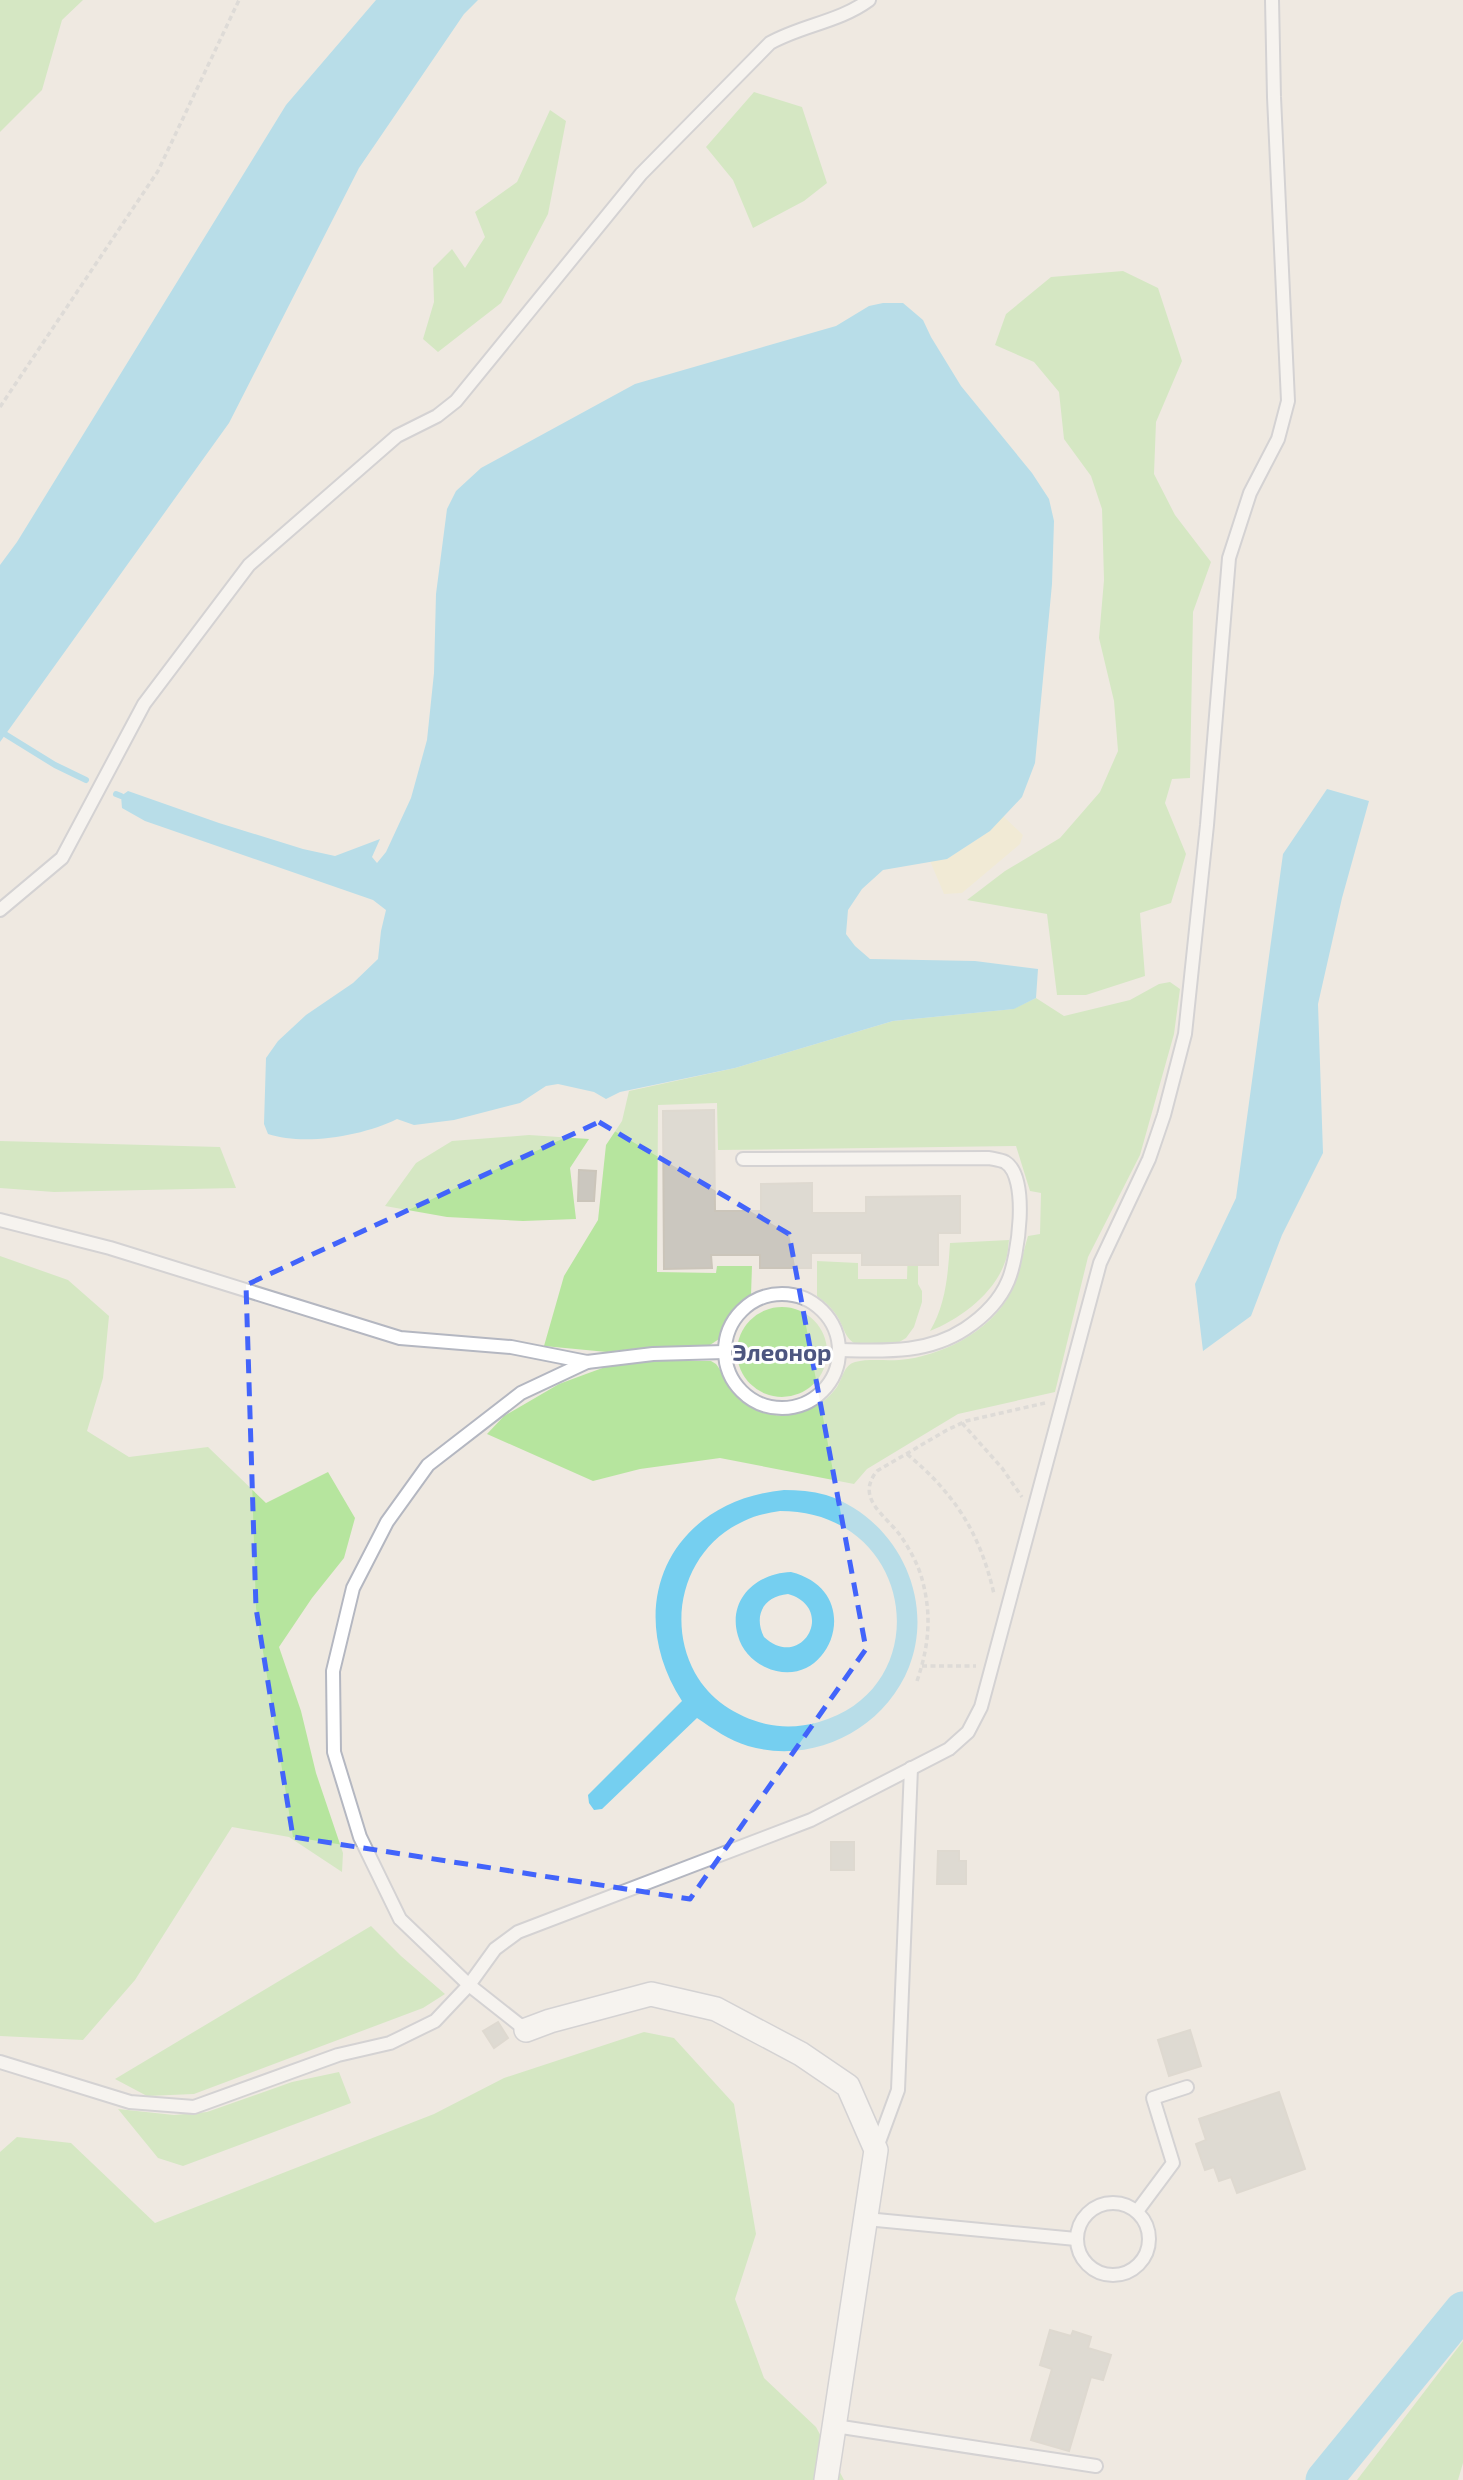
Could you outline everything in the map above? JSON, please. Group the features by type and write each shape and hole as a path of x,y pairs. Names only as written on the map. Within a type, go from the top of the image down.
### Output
{"street":[{"path":"526,2030 651,1994 716,2009 801,2054 848,2086 876,2150 827,2480"}],"lane":[{"path":"0,910 62,858 144,705 249,565 397,436 437,416 456,401 641,174 770,43 793,30 822,24 869,0"},
{"path":"0,2062 130,2102 194,2107 338,2055 390,2043 435,2021 469,1985 495,1949 518,1932 811,1819 949,1749 968,1732 981,1707 1100,1263 1149,1159 1164,1115 1185,1034 1207,825 1229,558 1250,493 1278,439 1288,401 1274,111 1272,0"},
{"path":"743,1159 989,1158 1004,1161 1013,1171 1018,1184 1019,1236 1015,1262 1004,1289 986,1312 967,1328 933,1344 906,1351 840,1350"},
{"path":"0,1220 110,1248 400,1338 511,1347 587,1362 653,1354 724,1352"},
{"path":"781,1293 799,1296 815,1304 828,1316 836,1332 840,1350 836,1370 827,1388 811,1401 793,1408 773,1408 753,1402 738,1389 727,1372 724,1352 726,1334 734,1318 747,1305 763,1296 781,1293"},
{"path":"526,2030 469,1985 400,1919 359,1837 334,1752 333,1671 353,1588 387,1522 428,1465 521,1393 587,1362"},
{"path":"876,2150 898,2090 911,1768"},
{"path":"1138,2210 1173,2163 1153,2098 1187,2087"},
{"path":"1118,2203 1138,2210 1150,2236 1149,2248 1137,2268 1114,2276 1103,2275 1083,2261 1076,2239 1079,2226 1094,2208 1118,2203"},
{"path":"866,2219 1076,2239"},
{"path":"835,2426 1096,2466"}],"path":[{"path":"0,407 158,171 239,0"},
{"path":"917,1681 929,1629 922,1577 900,1535 873,1504 868,1489 871,1479 877,1471 962,1423 1062,1400"},
{"path":"962,1423 1002,1468 1032,1513"},
{"path":"907,1454 934,1477 960,1508 989,1572 996,1601"},
{"path":"922,1666 992,1666"}],"highlighted area":[{"path":"599,1122 789,1234 866,1649 690,1899 293,1837 256,1608 246,1285"}],"green space":[{"path":"0,0 83,0 62,20 42,90 0,132"},
{"path":"754,92 802,107 827,183 804,201 753,228 733,180 706,147"},
{"path":"550,110 566,121 548,214 501,303 438,352 423,339 434,302 433,268 452,249 465,268 485,237 475,212 517,182"},
{"path":"1123,271 1158,288 1182,361 1156,422 1154,474 1175,515 1211,562 1193,612 1190,778 1172,779 1165,803 1186,854 1171,903 1140,913 1145,976 1086,995 1057,995 1047,914 967,900 1005,871 1060,838 1100,792 1118,751 1114,701 1099,638 1104,580 1102,509 1091,476 1064,439 1059,392 1034,362 995,345 1006,314 1051,277"},
{"path":"1170,982 1180,989 1174,1034 1140,1155 1088,1257 1055,1392 958,1414 867,1469 854,1484 720,1458 640,1469 593,1481 487,1434 504,1416 559,1384 608,1366 648,1361 711,1361 719,1368 735,1395 747,1405 774,1415 802,1412 827,1398 837,1387 846,1369 855,1362 923,1356 970,1336 1006,1301 1018,1274 1028,1236 1040,1234 1041,1193 1030,1191 1016,1146 718,1150 717,1103 658,1105 657,1272 716,1273 717,1266 752,1266 751,1295 734,1308 719,1339 710,1345 607,1352 544,1346 564,1276 598,1220 606,1145 622,1121 629,1091 735,1068 893,1021 1013,1009 1036,998 1064,1016 1130,1000 1159,984"},
{"path":"529,1135 589,1139 570,1168 576,1219 523,1221 447,1217 385,1206 416,1163 452,1141"},
{"path":"0,1141 220,1147 236,1188 54,1192 0,1188"},
{"path":"1009,1240 1007,1257 993,1285 975,1304 953,1320 930,1331 943,1299 950,1243"},
{"path":"908,1242 918,1242 918,1284 922,1291 922,1302 914,1327 906,1338 896,1344 860,1346 848,1337 840,1320 817,1296 817,1261 858,1263 858,1279 907,1279"},
{"path":"0,1256 68,1280 109,1316 103,1378 87,1431 129,1457 208,1447 266,1503 328,1472 355,1518 344,1558 312,1598 279,1647 343,1853 342,1872 289,1837 232,1827 135,1980 83,2040 0,2036"},
{"path":"782,1307 799,1310 814,1320 824,1335 827,1352 824,1369 814,1384 799,1394 782,1397 765,1394 750,1384 740,1369 737,1352 740,1335 750,1320 765,1310"},
{"path":"371,1926 445,1994 423,2008 194,2094 147,2096 115,2079"},
{"path":"644,2032 674,2038 734,2104 756,2234 735,2299 764,2378 816,2427 844,2480 0,2480 0,2152 17,2137 71,2143 155,2223 434,2114 504,2078"},
{"path":"339,2072 351,2103 183,2166 158,2158 118,2109 174,2115 207,2112 292,2082"},
{"path":"1463,2341 1463,2463 1458,2480 1357,2480"}],"sand":[{"path":"1003,816 1023,835 1020,844 962,893 944,894 930,861 947,859 990,831"}],"water":[{"path":"376,0 478,0 464,14 359,168 229,423 0,742 0,565 17,542 286,105"},
{"path":"903,303 923,320 961,386 1032,473 1049,499 1054,521 1052,584 1035,763 1022,797 990,831 947,859 883,870 862,889 848,910 846,934 870,959 975,961 1038,969 1036,998 1014,1009 893,1021 735,1068 620,1092 606,1099 594,1092 558,1084 546,1086 520,1103 454,1120 414,1125 397,1119 368,1130 316,1139 268,1134 264,1124 266,1058 278,1041 306,1015 353,983 378,959 386,910 373,900 145,821 122,808 121,796 128,791 219,823 335,856 380,839 372,857 377,863 386,852 411,798 427,740 434,673 436,594 447,509 456,491 481,468 635,384 836,326 869,306"},
{"path":"1327,789 1369,801 1342,898 1318,1004 1323,1153 1282,1235 1251,1316 1203,1351 1195,1284 1236,1198 1283,854"},
{"path":"784,1490 816,1493 851,1506 872,1522 890,1541 904,1564 913,1588 917,1614 916,1641 909,1667 898,1689 882,1709 864,1725 821,1746 797,1751 773,1751 748,1746 697,1718 602,1809 594,1810 588,1795 682,1701 664,1665 656,1630 657,1595 667,1564 686,1537 711,1514 744,1498","holes":["780,1511 826,1519 860,1539 884,1569 896,1604 895,1640 883,1675 857,1703 819,1722 779,1726 755,1721 716,1699 695,1673 686,1652 682,1630 686,1586 695,1566 708,1548 724,1533 744,1521"]},
{"path":"791,1572 815,1583 829,1600 834,1619 831,1638 822,1655 807,1668 787,1672 760,1665 752,1658 740,1641 736,1623 741,1600 748,1590 767,1577","holes":["788,1594 803,1601 810,1612 812,1623 809,1634 801,1642 791,1647 778,1646 764,1637 760,1614 767,1603 773,1598"]}],"building":[{"path":"714,1110 715,1211 761,1211 761,1184 812,1183 812,1213 866,1213 866,1197 960,1196 960,1233 938,1233 938,1265 862,1265 862,1253 811,1253 811,1268 760,1268 760,1255 711,1255 712,1268 664,1269 663,1111"},
{"path":"579,1170 596,1171 594,1201 578,1201"},
{"path":"831,1842 854,1842 854,1870 831,1870"},
{"path":"938,1851 959,1851 959,1861 966,1861 966,1884 937,1884"},
{"path":"498,2022 508,2038 494,2048 483,2031"},
{"path":"1190,2030 1201,2066 1169,2076 1158,2040"},
{"path":"1279,2092 1305,2169 1237,2193 1231,2177 1219,2181 1214,2167 1205,2170 1196,2144 1206,2140 1199,2119"},
{"path":"1050,2330 1071,2336 1073,2331 1091,2337 1088,2348 1111,2355 1103,2380 1091,2377 1069,2451 1031,2440 1052,2369 1040,2365"}],"waterway":[{"path":"0,731 55,765 86,780"},
{"path":"116,794 121,796"},
{"path":"1324,2480 1463,2310"}],"district":[{"name":"Элеонор","path":"782,1353"}]}
